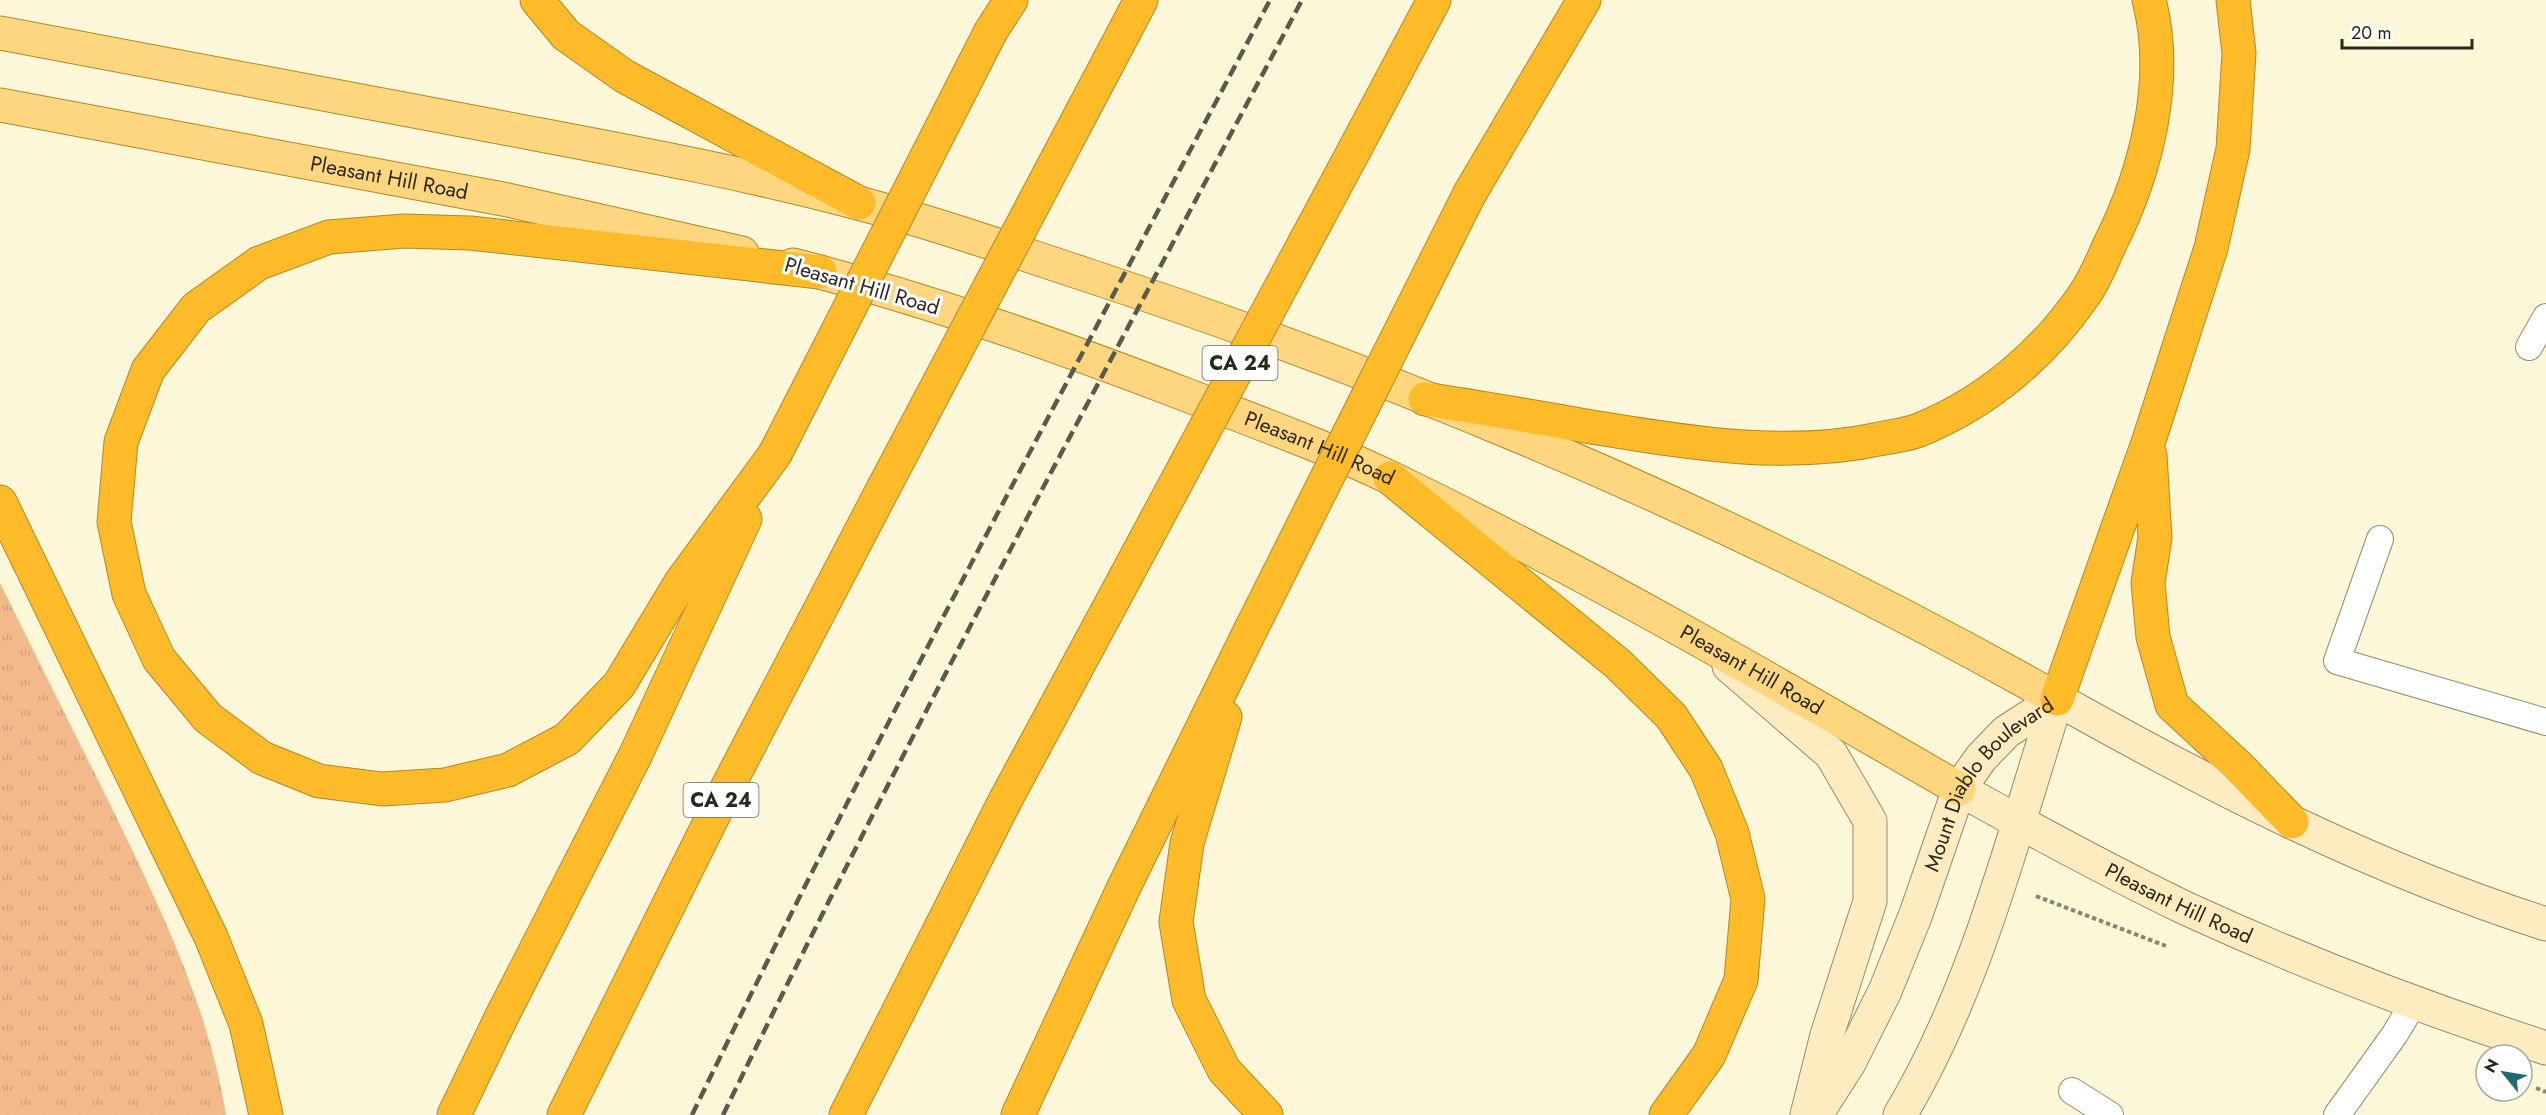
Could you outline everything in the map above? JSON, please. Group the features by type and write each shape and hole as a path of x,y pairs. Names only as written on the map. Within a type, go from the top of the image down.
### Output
{"highway":[{"path":"537,0 566,35 624,76 859,203"},
{"path":"991,31 1001,0"},
{"path":"454,1115 635,756 775,454 991,31 1011,0"},
{"name":"CA 24","path":"564,1115 721,800 1141,0"},
{"name":"CA 24","path":"846,1115 1001,809 1434,0"},
{"path":"1018,1115 1124,887 1470,193 1559,0"},
{"path":"1470,193 1584,0"},
{"path":"1425,399 1696,444 1777,448 1848,446 1918,431 1980,399 2037,354 2085,294 2121,223 2146,148 2157,77 2149,0"},
{"path":"2057,699 2150,440 2211,248 2233,149 2239,53 2233,0"},
{"path":"775,454 681,582 619,685 567,739 508,770 445,784 382,789 319,781 262,758 207,718 159,659 129,594 114,522 121,442 148,370 196,308 259,263 329,237 405,231 470,233 820,272"},
{"path":"2150,440 2154,537 2148,583 2153,637 2172,705 2238,766 2292,822"},
{"path":"1390,478 1618,664 1671,716 1706,769 1732,833 1748,899 1741,980 1709,1055 1666,1115"},
{"path":"0,502 212,936 246,1024 266,1115"},
{"path":"1251,629 1187,843 1176,922 1189,1000 1224,1070 1266,1115"}],"main road":[{"path":"0,33 679,161 859,203 1169,302 1299,348 1620,480 1733,532 1939,633 2150,751 2292,822 2405,873 2488,905 2546,924"},
{"name":"Pleasant Hill Road","path":"0,105 508,200 672,235 820,272 976,318 1113,366 1257,422 1390,478 1506,536 1701,641 2018,822 2185,908 2275,948 2456,1019 2546,1048"},
{"path":"1701,641 1831,754 1870,821 1870,901 1827,1035 1807,1115"},
{"name":"Mount Diablo Boulevard","path":"1815,1115 1849,1063 1885,992 1916,914 1959,789 1981,758 2006,732 2057,699"},
{"name":"Mount Diablo Boulevard","path":"1900,1115 1952,1012 1985,927 2057,699"}],"lane":[{"path":"2529,347 2546,317"},
{"path":"2380,539 2337,661 2546,722"},
{"path":"2337,1115 2395,1034 2414,1002"},
{"path":"2072,1091 2110,1115"}],"green space":[{"path":"0,583 145,876 179,953 207,1033 226,1115 0,1115"}],"railway":[{"path":"692,1115 903,694 1270,0"},
{"path":"723,1115 935,694 1302,0"}]}
